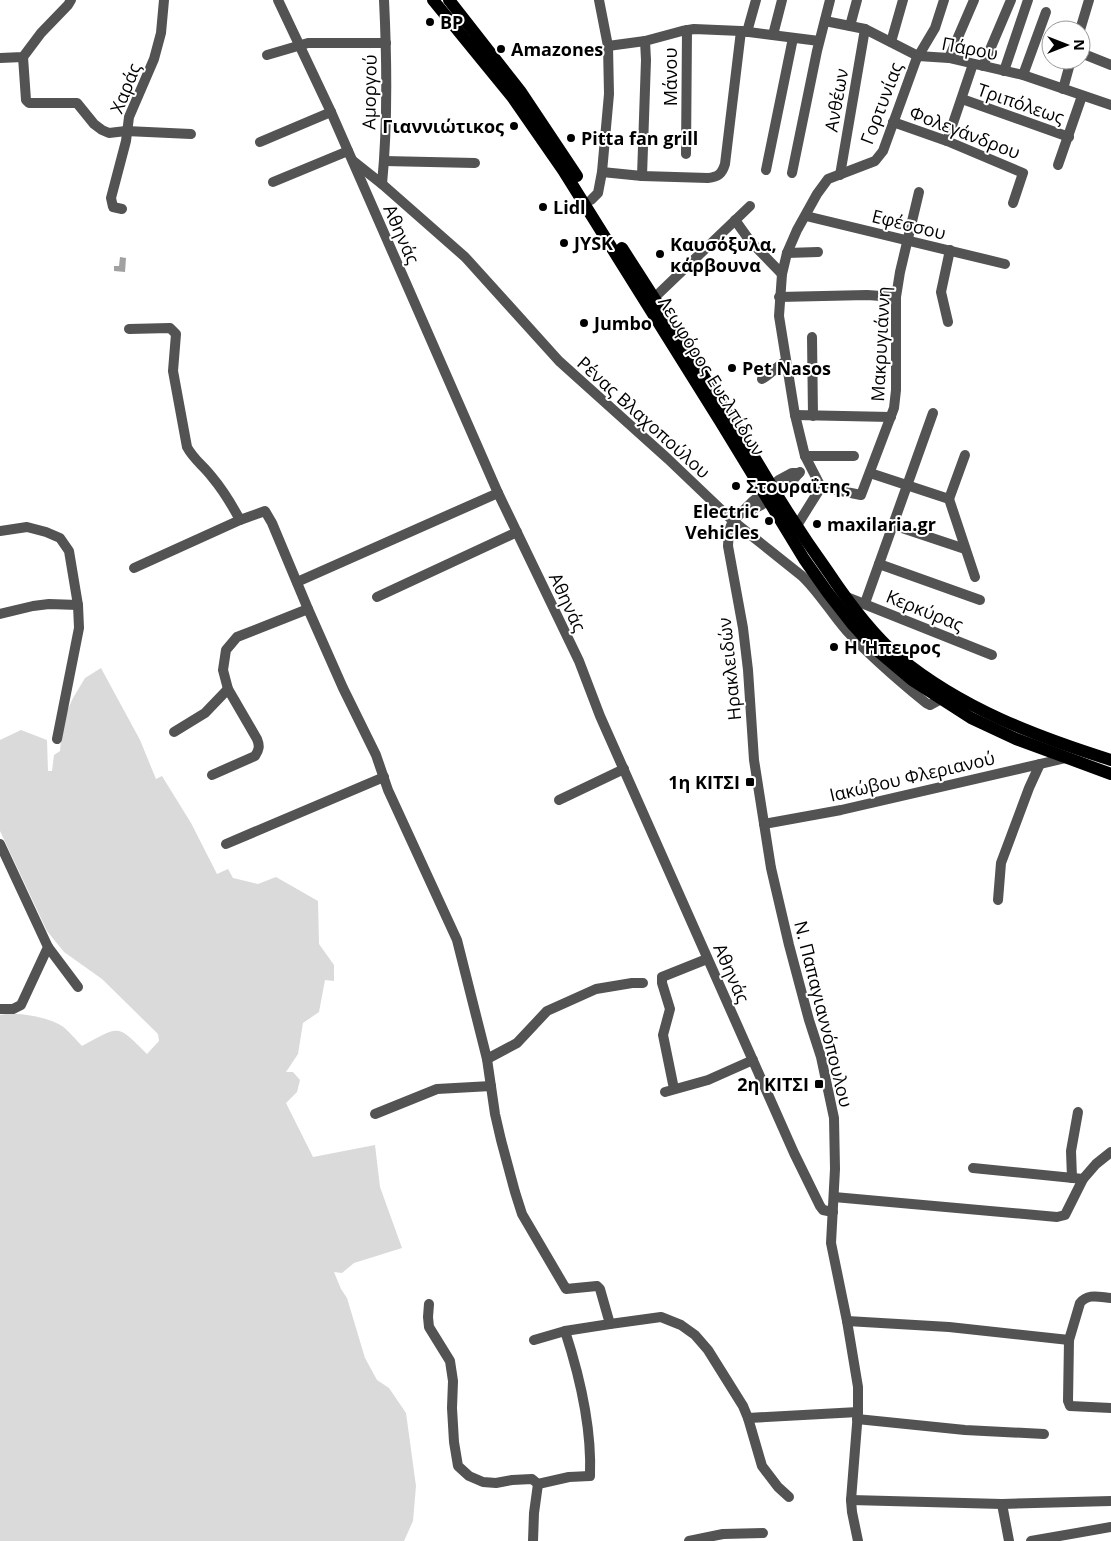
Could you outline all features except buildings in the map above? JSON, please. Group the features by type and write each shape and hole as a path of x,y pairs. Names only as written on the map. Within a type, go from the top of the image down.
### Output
{"main road":[{"name":"Λεωφόρος Ευελπίδων","path":"433,0 513,98 563,170 770,494 796,527 844,596 874,633 923,676 994,718 1111,760"},
{"name":"Λεωφόρος Ευελπίδων","path":"448,0 526,99 592,200 654,298 770,494 804,559 853,625 891,663 940,700 970,718 1016,739 1111,774"}],"street":[{"path":"71,0 41,33 23,57 26,100 29,103 77,103 94,124 109,134 126,131 191,134"},
{"name":"Χαράς","path":"122,208 113,208 111,198 126,141 129,117 156,51 161,33 164,0"},
{"name":"Αθηνάς","path":"278,0 331,112 498,493 578,661 707,959 753,1060 820,1206 823,1210 833,1212"},
{"name":"Αμοργού","path":"382,184 386,43 384,0"},
{"path":"592,200 598,193 602,172 610,94 608,46 599,0"},
{"path":"602,172 642,176 708,178 717,177 722,172 725,164 744,32 756,0"},
{"path":"772,35 782,0"},
{"path":"792,173 819,41 830,0"},
{"path":"850,26 857,0"},
{"path":"891,42 903,0"},
{"name":"Γορτυνίας","path":"821,487 807,461 795,415 778,316 782,274 787,253 817,194 828,180 875,161 883,151 918,56 935,28 944,0"},
{"path":"949,58 974,0"},
{"path":"947,141 962,99 1011,0"},
{"path":"1004,71 1028,0"},
{"path":"1083,20 1089,0"},
{"path":"1023,75 1046,12"},
{"name":"Πάρου","path":"825,21 865,29 918,56 949,58 1023,75 1111,105"},
{"name":"Ανθέων","path":"840,176 865,29"},
{"path":"608,46 645,41 687,30 744,32 819,41"},
{"name":"Μάνου","path":"686,154 687,30"},
{"path":"766,170 793,38"},
{"path":"642,176 645,41"},
{"path":"267,55 300,44 386,43"},
{"path":"0,58 23,57"},
{"path":"1091,58 1111,65"},
{"path":"1063,89 1069,70"},
{"path":"1058,166 1082,96"},
{"name":"Τριπόλεως","path":"962,99 1069,137"},
{"path":"260,142 331,112"},
{"name":"Φολεγάνδρου","path":"893,122 947,141 1023,173 1013,204"},
{"path":"273,182 350,155"},
{"name":"Ρένας Βλαχοπούλου","path":"350,155 465,257 559,361 813,586 845,628 895,678 930,705 940,700"},
{"path":"384,161 475,163"},
{"name":"Μακρυγιάννη","path":"821,487 861,495 894,408 896,390 896,298 900,272 919,192"},
{"path":"654,298 750,206"},
{"name":"Εφέσσου","path":"806,216 908,239 913,242 1005,264"},
{"path":"736,220 750,241 782,274"},
{"path":"948,322 941,292 950,250"},
{"path":"787,253 818,252"},
{"path":"779,298 867,295 896,298"},
{"path":"129,329 170,328 176,334 173,371 187,447 192,457 211,475 229,500 240,520"},
{"path":"812,337 813,416"},
{"path":"762,379 786,361"},
{"path":"865,603 933,413"},
{"path":"795,415 891,417"},
{"path":"965,455 949,499 976,577"},
{"path":"737,518 757,508 770,494 795,479 807,461 854,456"},
{"path":"870,473 949,499"},
{"path":"796,527 821,487"},
{"path":"297,582 498,493"},
{"path":"134,568 240,520 265,511 272,523 343,688 376,755 388,790 457,940 487,1059 501,1140 522,1214 566,1289 591,1285 597,1286 600,1289 610,1324"},
{"name":"Ηρακλειδών","path":"737,518 730,530 728,546 743,628 754,760 764,824"},
{"path":"893,525 965,549"},
{"path":"0,531 27,527 46,532 60,538 69,551 78,605 79,628 57,739"},
{"path":"377,597 517,532"},
{"path":"879,564 980,600"},
{"name":"Κερκύρας","path":"844,596 992,656"},
{"path":"0,614 49,604 78,605"},
{"path":"212,775 256,756 259,750 257,739 228,690 223,670 226,650 237,638 308,609"},
{"path":"174,732 205,713 228,690"},
{"name":"Ιακώβου Φλεριανού","path":"764,824 841,810 1066,758"},
{"path":"998,900 1001,863 1040,764"},
{"path":"559,800 624,769"},
{"path":"226,844 384,777"},
{"name":"Ν. Παπαγιαννόπουλου","path":"764,824 771,868 789,945 821,1056 834,1118 834,1198 831,1243 848,1320 858,1387 851,1500 858,1541"},
{"path":"0,844 48,947 78,987"},
{"path":"0,1009 14,1009 21,1004 48,947"},
{"path":"673,1084 663,1035 670,1009 662,977 707,959"},
{"path":"487,1059 517,1043 547,1011 596,989 643,983"},
{"path":"665,1092 708,1080 753,1060"},
{"path":"375,1114 437,1089 491,1086"},
{"path":"1078,1112 1070,1151 1078,1179"},
{"path":"834,1198 1057,1217 1065,1215 1078,1179 1111,1152"},
{"path":"973,1168 1078,1179"},
{"path":"1111,1298 1091,1296 1084,1298 1080,1303 1069,1340 1068,1367 1070,1406 1111,1408"},
{"path":"429,1304 429,1327 450,1361 453,1381 454,1442 458,1466 469,1476 483,1482 496,1484 512,1480 532,1479 538,1484"},
{"path":"534,1340 565,1331 661,1317 681,1325 708,1350 734,1391 748,1418 762,1466 789,1498"},
{"path":"848,1320 949,1327 1069,1340"},
{"path":"538,1484 569,1477 590,1476 584,1403 577,1368 565,1331"},
{"path":"748,1418 857,1416 965,1430 1044,1434"},
{"path":"533,1541 538,1484"},
{"path":"851,1500 1002,1504 1111,1501"},
{"path":"1002,1504 1009,1541"},
{"path":"1031,1541 1111,1527"},
{"path":"689,1541 723,1534 763,1533"}],"shaded area":[{"path":"120,257 126,258 125,272 114,271 114,266 119,266"},
{"path":"101,668 140,740 156,779 162,776 191,823 217,874 228,869 233,878 258,884 276,877 318,901 319,944 334,965 334,981 325,980 319,1012 303,1023 298,1054 286,1072 293,1072 300,1080 297,1092 286,1103 313,1157 375,1145 380,1187 402,1248 354,1263 342,1273 334,1272 347,1298 365,1358 377,1380 389,1388 406,1413 416,1486 413,1521 404,1541 0,1541 0,1015 23,1014 49,1020 65,1028 82,1046 104,1034 117,1031 129,1037 147,1054 159,1041 158,1034 102,979 64,952 47,931 0,831 0,740 21,730 47,740 48,771 52,771 54,755 60,751 63,720 73,698 85,678"}],"place":[{"name":"BP","path":"430,22"},
{"name":"Amazones","path":"501,49"},
{"name":"Γιαννιώτικος","path":"514,126"},
{"name":"Pitta fan grill","path":"571,138"},
{"name":"Lidl","path":"543,207"},
{"name":"JYSK","path":"564,243"},
{"name":"Καυσόξυλα, κάρβουνα","path":"660,254"},
{"name":"Jumbo","path":"584,323"},
{"name":"Pet Nasos","path":"732,368"},
{"name":"Στουραΐτης","path":"736,486"},
{"name":"Electric Vehicles","path":"769,521"},
{"name":"maxilaria.gr","path":"817,524"},
{"name":"Η Ήπειρος","path":"834,647"},
{"name":"1η ΚΙΤΣΙ","path":"750,782"},
{"name":"2η ΚΙΤΣΙ","path":"819,1084"}]}
